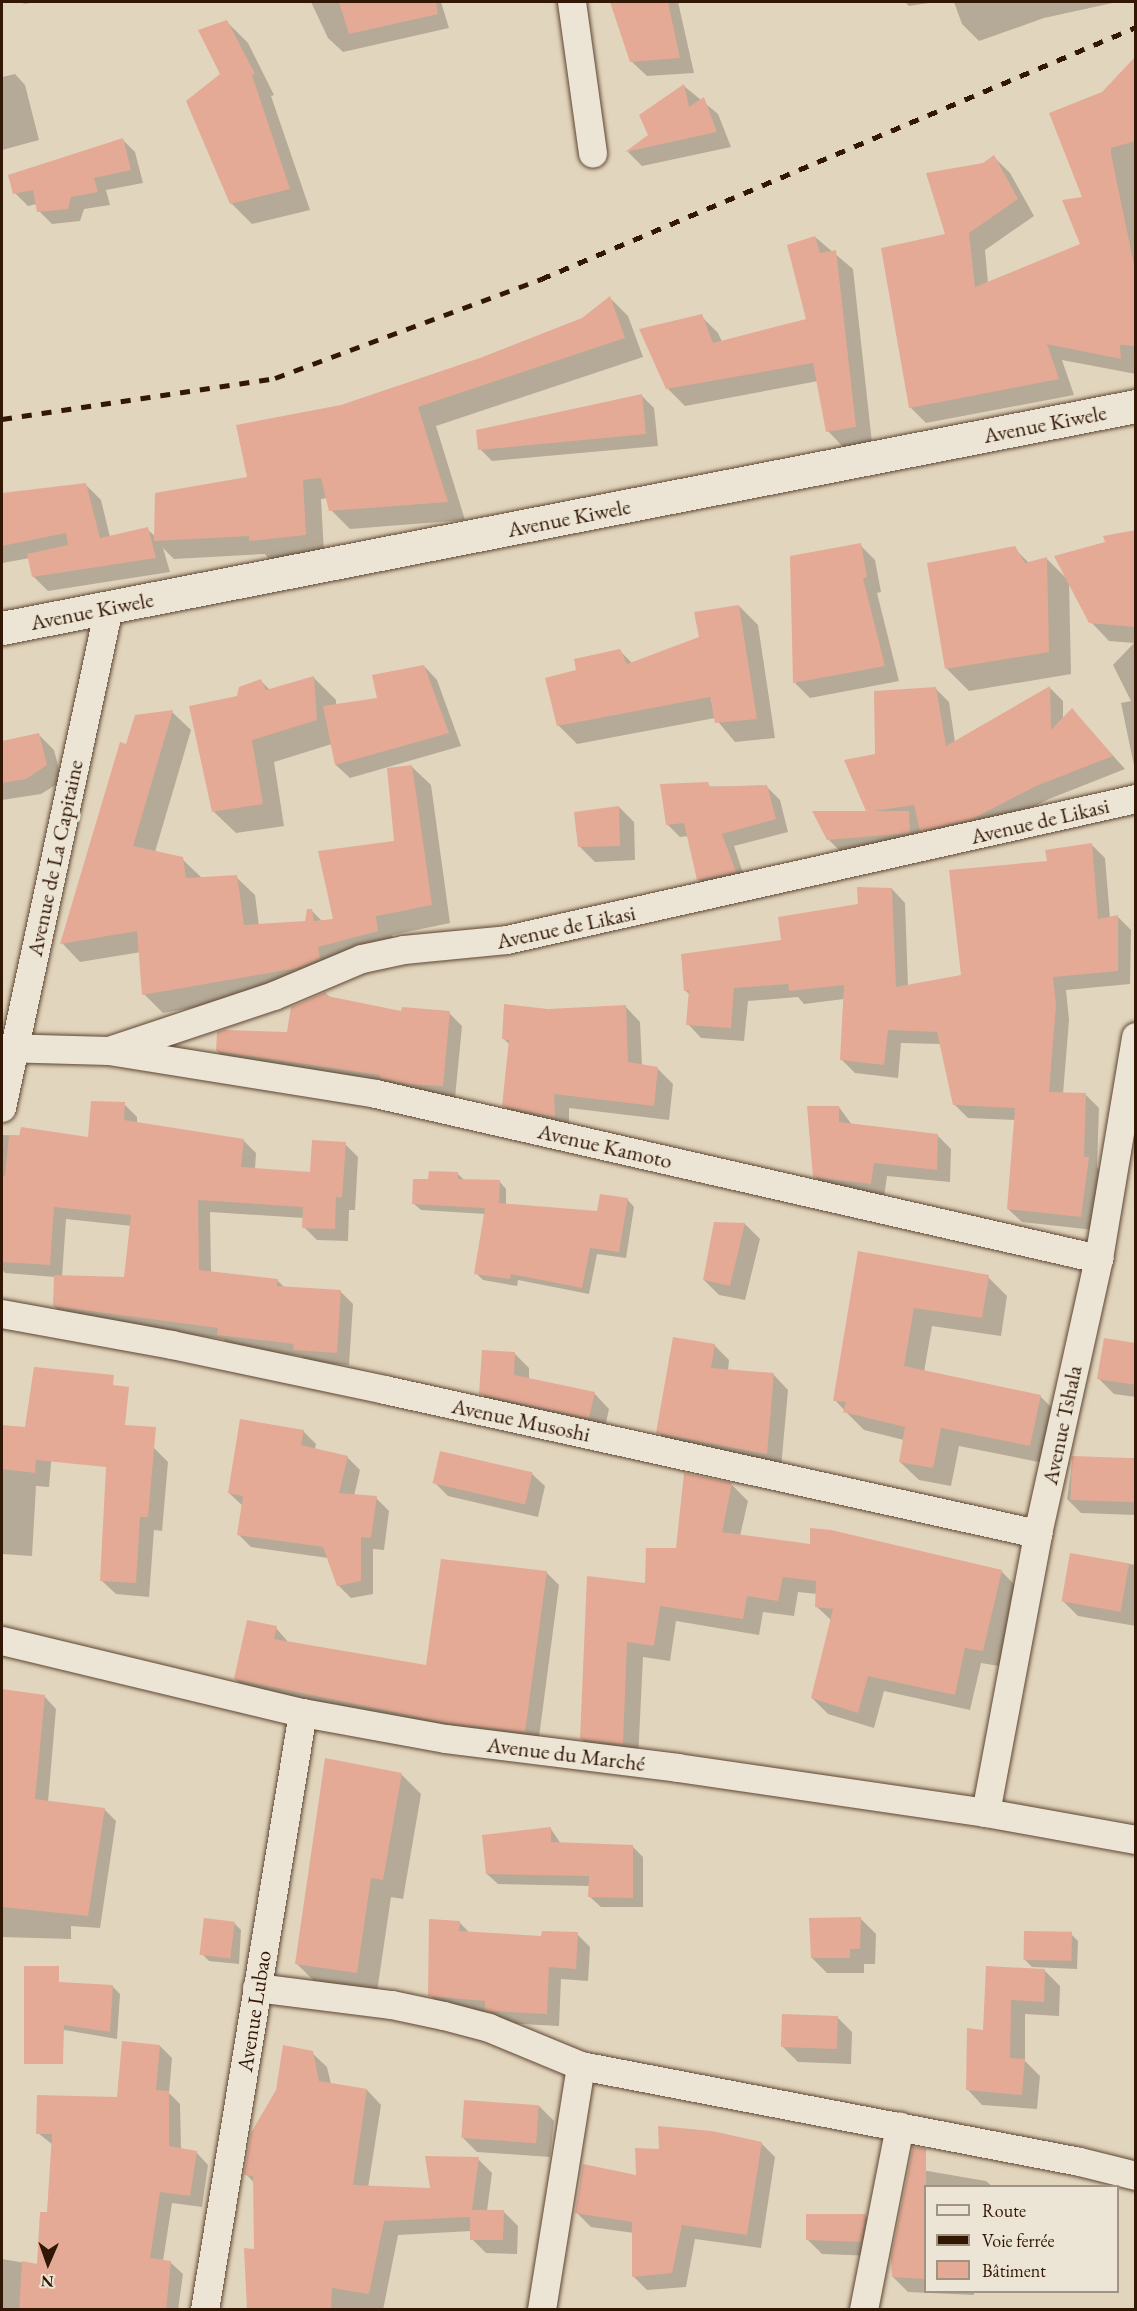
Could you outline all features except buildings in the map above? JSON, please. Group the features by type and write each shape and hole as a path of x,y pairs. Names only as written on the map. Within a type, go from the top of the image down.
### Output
{"street":[{"path":"572,2 593,154"},
{"name":"Avenue Kiwele","path":"2,628 1136,406"},
{"name":"Avenue de La Capitaine","path":"2,1108 8,1047 109,608"},
{"name":"Avenue de Likasi","path":"8,1047 109,1051 274,996 362,959 404,950 507,940 1136,799"},
{"name":"Avenue Tshala","path":"986,1813 1038,1534 1099,1259 1136,1037"},
{"name":"Avenue Kamoto","path":"109,1051 376,1094 1099,1259"},
{"name":"Avenue Musoshi","path":"2,1314 340,1380 1038,1534"},
{"name":"Avenue du Marché","path":"2,1641 303,1713 446,1739 986,1813 1136,1840"},
{"name":"Avenue Lubao","path":"205,2310 303,1713"},
{"path":"257,1988 392,2005 444,2016 498,2031 581,2066 900,2127 1136,2176"},
{"path":"542,2310 581,2066"},
{"path":"864,2310 900,2127"}],"railway":[{"path":"2,419 275,378 541,279 1136,27"}]}
